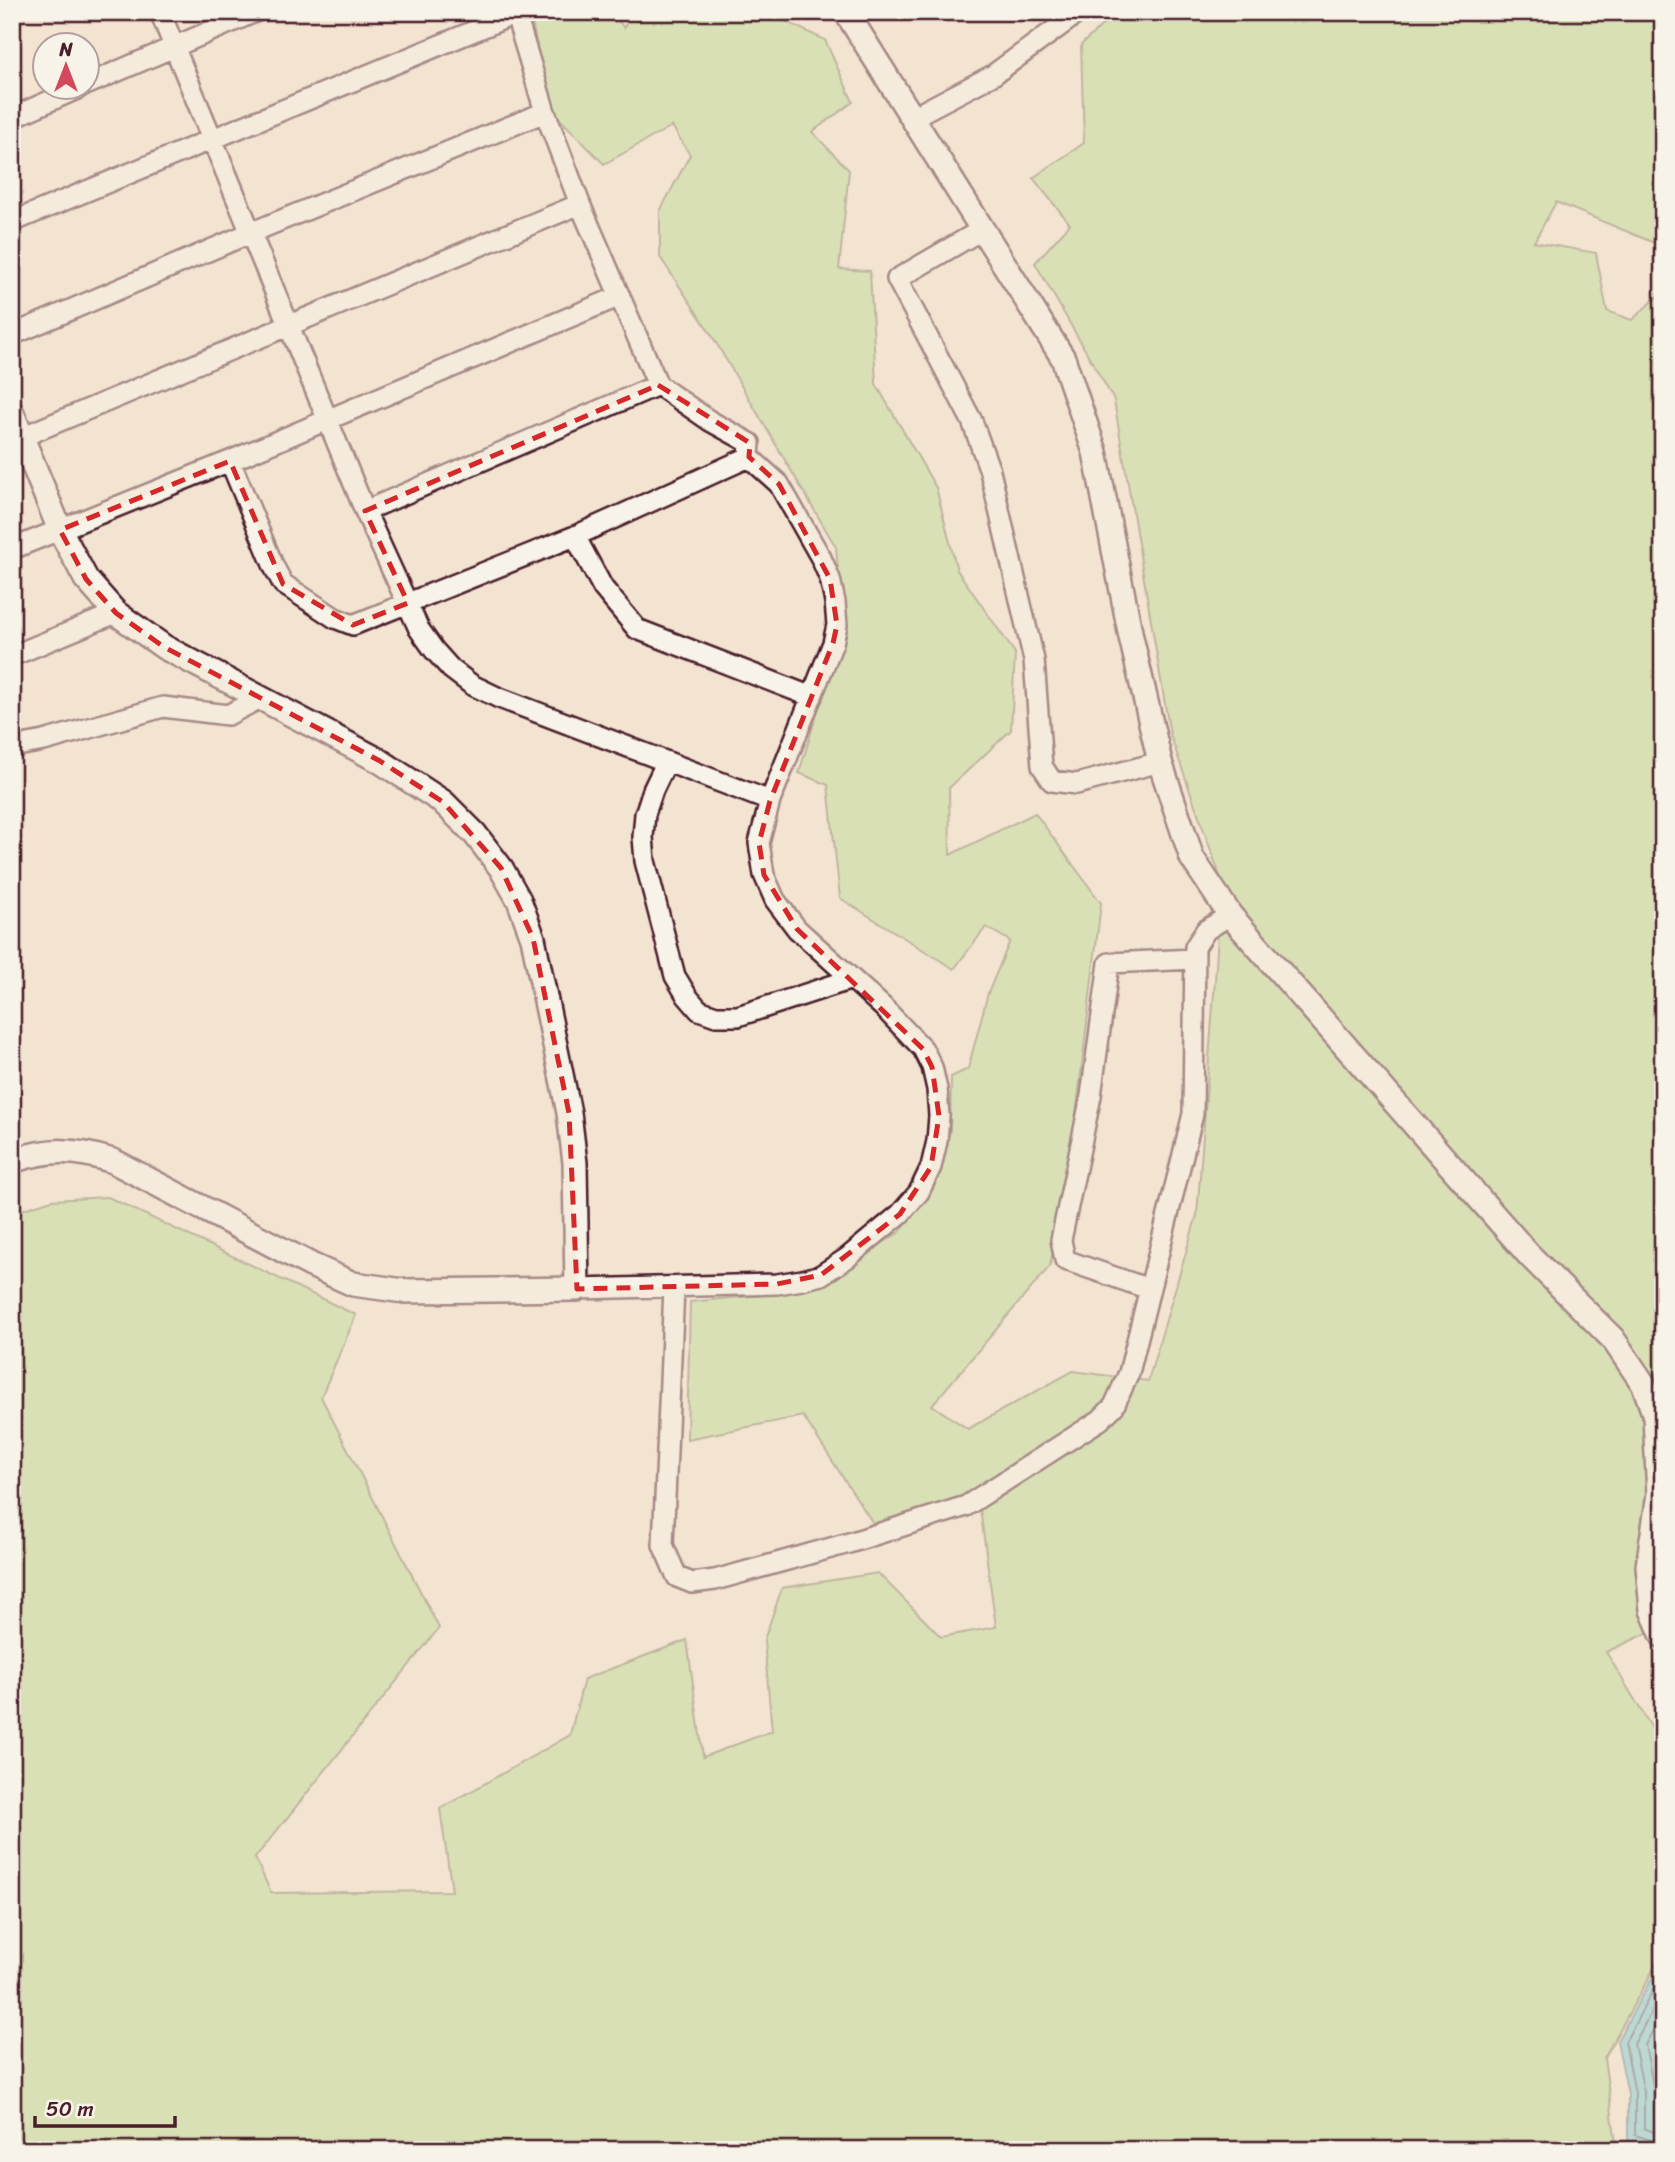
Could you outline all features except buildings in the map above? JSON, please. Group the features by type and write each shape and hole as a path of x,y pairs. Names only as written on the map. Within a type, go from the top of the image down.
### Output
{"street":[{"path":"160,12 365,511 419,629 434,650 472,685 666,763 771,801"},
{"path":"102,78 232,17 255,12"},
{"path":"846,12 1063,358 1095,452 1160,762 1192,858 1230,915 1529,1255 1613,1339 1644,1385 1655,1416 1659,1494 1648,1566 1652,1610 1663,1636"},
{"path":"913,117 993,75 1079,12"},
{"path":"12,222 515,13 545,112 580,204 658,385 710,421 750,443 749,457"},
{"path":"18,115 47,102"},
{"path":"12,335 250,233 545,112"},
{"path":"17,439 580,204"},
{"path":"983,229 897,279 972,421 990,471 1034,660 1042,766 1052,781 1077,784 1160,762"},
{"path":"12,549 230,461 620,296"},
{"path":"365,511 658,385"},
{"path":"12,414 17,439 60,530 86,579 116,613 164,646 380,761 443,802 495,859 519,900 533,938 569,1113 575,1163 577,1289"},
{"path":"230,461 283,584 335,618 353,625 575,536 749,457"},
{"path":"12,1161 49,1150 83,1151 113,1161 299,1259 353,1284 404,1291 778,1284 821,1275 847,1258 900,1214 919,1192 931,1167 937,1140 939,1116 932,1067 923,1049 904,1028 797,929 775,900 764,875 759,843 771,801 833,643 837,625 830,579 792,503 779,484 749,457"},
{"path":"575,536 603,588 637,629 812,697"},
{"path":"12,656 116,613"},
{"path":"12,747 44,741 163,707 228,715 260,698"},
{"path":"666,763 645,814 645,861 675,976 699,1010 716,1016 738,1016 852,979"},
{"path":"674,1288 663,1545 667,1560 677,1577 692,1583 715,1580 966,1506 1100,1420 1114,1406 1129,1373 1193,1114 1195,947 1206,930 1230,915"},
{"path":"1149,1289 1065,1260 1061,1240 1091,1096 1109,963 1194,960"}],"highlighted area":[{"path":"658,385 750,443 749,457 779,484 830,579 837,625 833,643 770,801 759,843 764,875 797,929 923,1049 932,1067 939,1116 931,1167 900,1214 821,1275 777,1284 577,1289 569,1113 533,938 501,868 443,802 380,761 164,647 116,613 86,579 60,530 230,461 283,584 353,625 408,603 365,511"}],"green space":[{"path":"530,12 612,12 624,28 630,12 766,12 825,40 853,102 812,132 849,170 839,269 870,271 876,384 936,488 957,570 1015,653 1011,730 949,788 950,855 1035,813 1101,903 1071,1158 1050,1266 932,1405 968,1429 1073,1371 1148,1381 1197,1215 1221,879 1170,734 1114,400 1035,263 1070,224 1033,178 1084,143 1081,45 1113,12 1663,12 1663,239 1657,244 1556,202 1534,242 1596,253 1607,311 1632,320 1663,291 1663,1626 1606,1652 1659,1740 1663,1765 1663,1952 1604,2058 1617,2150 12,2150 12,1213 52,1200 108,1197 356,1315 321,1397 439,1628 255,1858 271,1893 452,1891 440,1809 570,1735 584,1679 687,1640 703,1757 772,1731 764,1640 782,1588 878,1573 941,1637 996,1627 979,1501 880,1534 803,1416 687,1439 690,1302 791,1292 826,1279 900,1232 930,1188 950,1132 951,1077 968,1069 988,993 1010,941 986,927 954,969 840,898 828,785 799,773 843,626 836,547 711,334 660,257 660,211 690,155 672,126 604,164 550,109"}],"water":[{"path":"1663,1958 1663,2146 1660,2147 1631,2144 1628,2139 1628,2094 1617,2041"}]}
